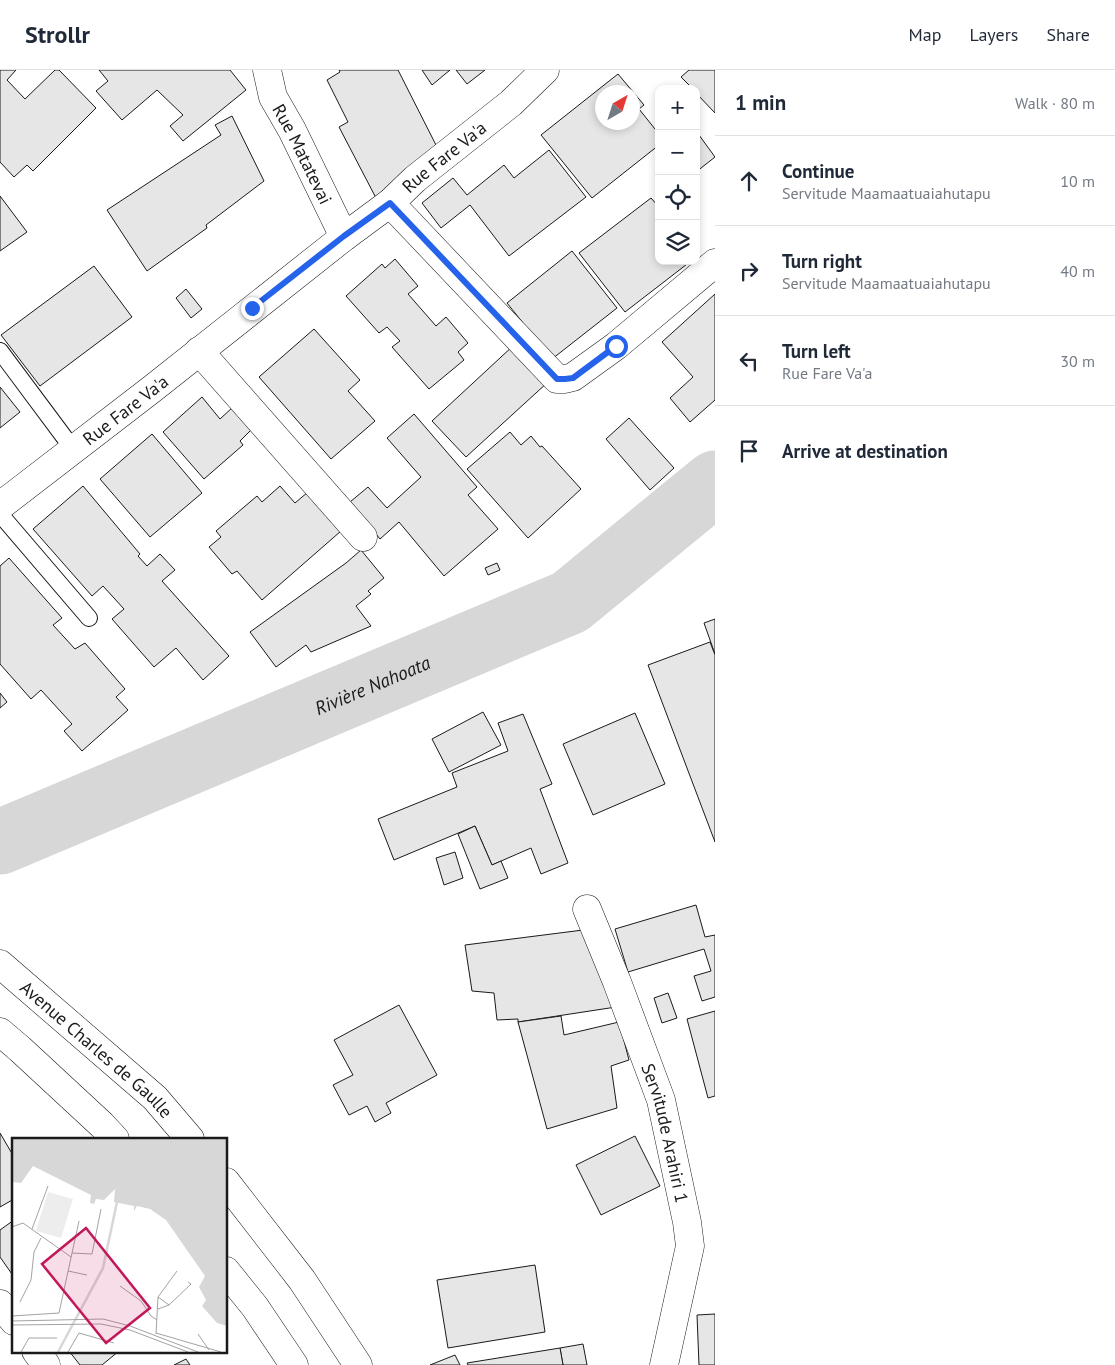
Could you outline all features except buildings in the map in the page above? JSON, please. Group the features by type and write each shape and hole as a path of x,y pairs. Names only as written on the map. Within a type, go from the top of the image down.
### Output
{"street":[{"name":"Rue Matatevai","path":"267,70 273,97 292,130 344,236"},
{"name":"Rue Fare Va'a","path":"0,506 344,236 390,203 415,179 511,103 545,70"},
{"path":"390,203 557,379 573,378 616,346 715,263"},
{"path":"199,351 363,536"},
{"name":"Servitude Arahiri 1","path":"588,909 660,1100 687,1222 690,1246 664,1365"},
{"name":"Avenue Charles de Gaulle","path":"0,964 155,1098 189,1138"},
{"path":"0,1032 102,1124 114,1138"},
{"path":"228,1185 302,1280 358,1365"},
{"path":"228,1273 255,1307 294,1365"},
{"path":"37,1352 46,1365"}],"lane":[{"name":"Rue Fare Va'a","path":"0,351 73,449"},
{"path":"0,514 89,618"}],"waterway":[{"name":"Rivière Nahoata","path":"0,842 570,602 715,483"}],"route":[{"path":"252,308 344,236 390,203 557,379 573,378 616,346"}]}
